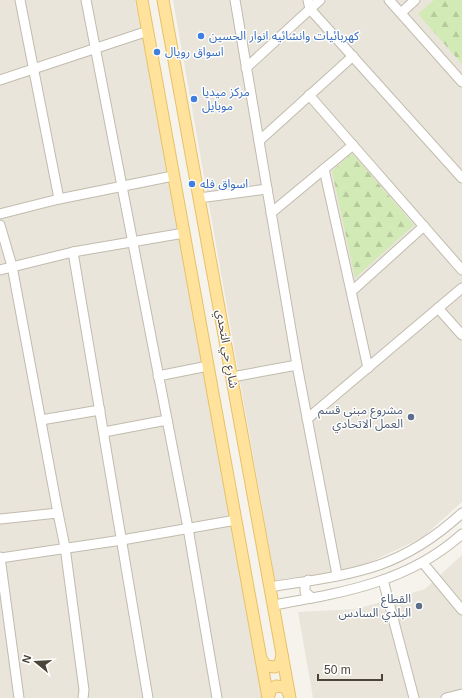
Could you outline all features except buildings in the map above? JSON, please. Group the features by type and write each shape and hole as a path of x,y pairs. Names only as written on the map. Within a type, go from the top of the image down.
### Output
{"main road":[{"name":"شارع حي التحدي","path":"142,0 268,698"},
{"name":"شارع حي التحدي","path":"163,0 290,696"},
{"path":"261,658 264,664 272,668 280,664 282,655"},
{"path":"268,698 271,689 279,685 287,689 290,696"}],"street":[{"path":"20,0 35,69 59,199"},
{"path":"86,0 188,528 217,698"},
{"path":"235,0 297,365 337,575"},
{"path":"246,68 309,4 320,0"},
{"path":"389,0 462,82"},
{"path":"400,13 415,0"},
{"path":"309,4 353,56 462,178"},
{"path":"0,80 148,31"},
{"path":"259,141 353,56"},
{"path":"309,95 462,270"},
{"path":"271,213 353,145"},
{"path":"324,169 368,368"},
{"path":"0,214 59,199 173,176"},
{"path":"199,198 267,189"},
{"path":"0,225 12,266 65,548 84,690 83,698"},
{"path":"352,291 424,226"},
{"path":"0,270 73,252 184,233"},
{"path":"73,252 148,698"},
{"path":"307,420 462,288"},
{"path":"438,308 462,335"},
{"path":"232,377 297,365"},
{"path":"158,376 208,366"},
{"path":"41,420 100,410"},
{"path":"104,432 167,420"},
{"path":"0,518 58,512"},
{"path":"270,587 337,575 378,565 431,538 462,513"},
{"path":"19,698 0,557 122,540 236,520"},
{"path":"274,605 346,591 397,576 422,563 462,534"},
{"path":"422,563 462,610"},
{"path":"308,580 305,585 305,592 312,598"},
{"path":"383,580 414,698"},
{"path":"446,698 462,694"}],"shaded area":[{"path":"0,0 135,0 269,698 0,698"},
{"path":"173,0 462,0 462,502 422,538 351,571 276,586"},
{"path":"462,555 462,698 313,698 298,612 357,609 425,589"}],"green space":[{"path":"434,0 462,0 462,64 418,14"},
{"path":"352,153 414,225 355,278 332,171"}],"place":[{"name":"كهربائيات وانشائيه انوار الحسين","path":"201,36"},
{"name":"اسواق رويال","path":"157,52"},
{"name":"مركز ميديا موبايل","path":"194,99"},
{"name":"اسواق فله","path":"192,184"},
{"name":"مشروع مبنى قسم العمل الاتحادي","path":"411,417"},
{"name":"القطاع البلدي السادس","path":"419,606"}]}
